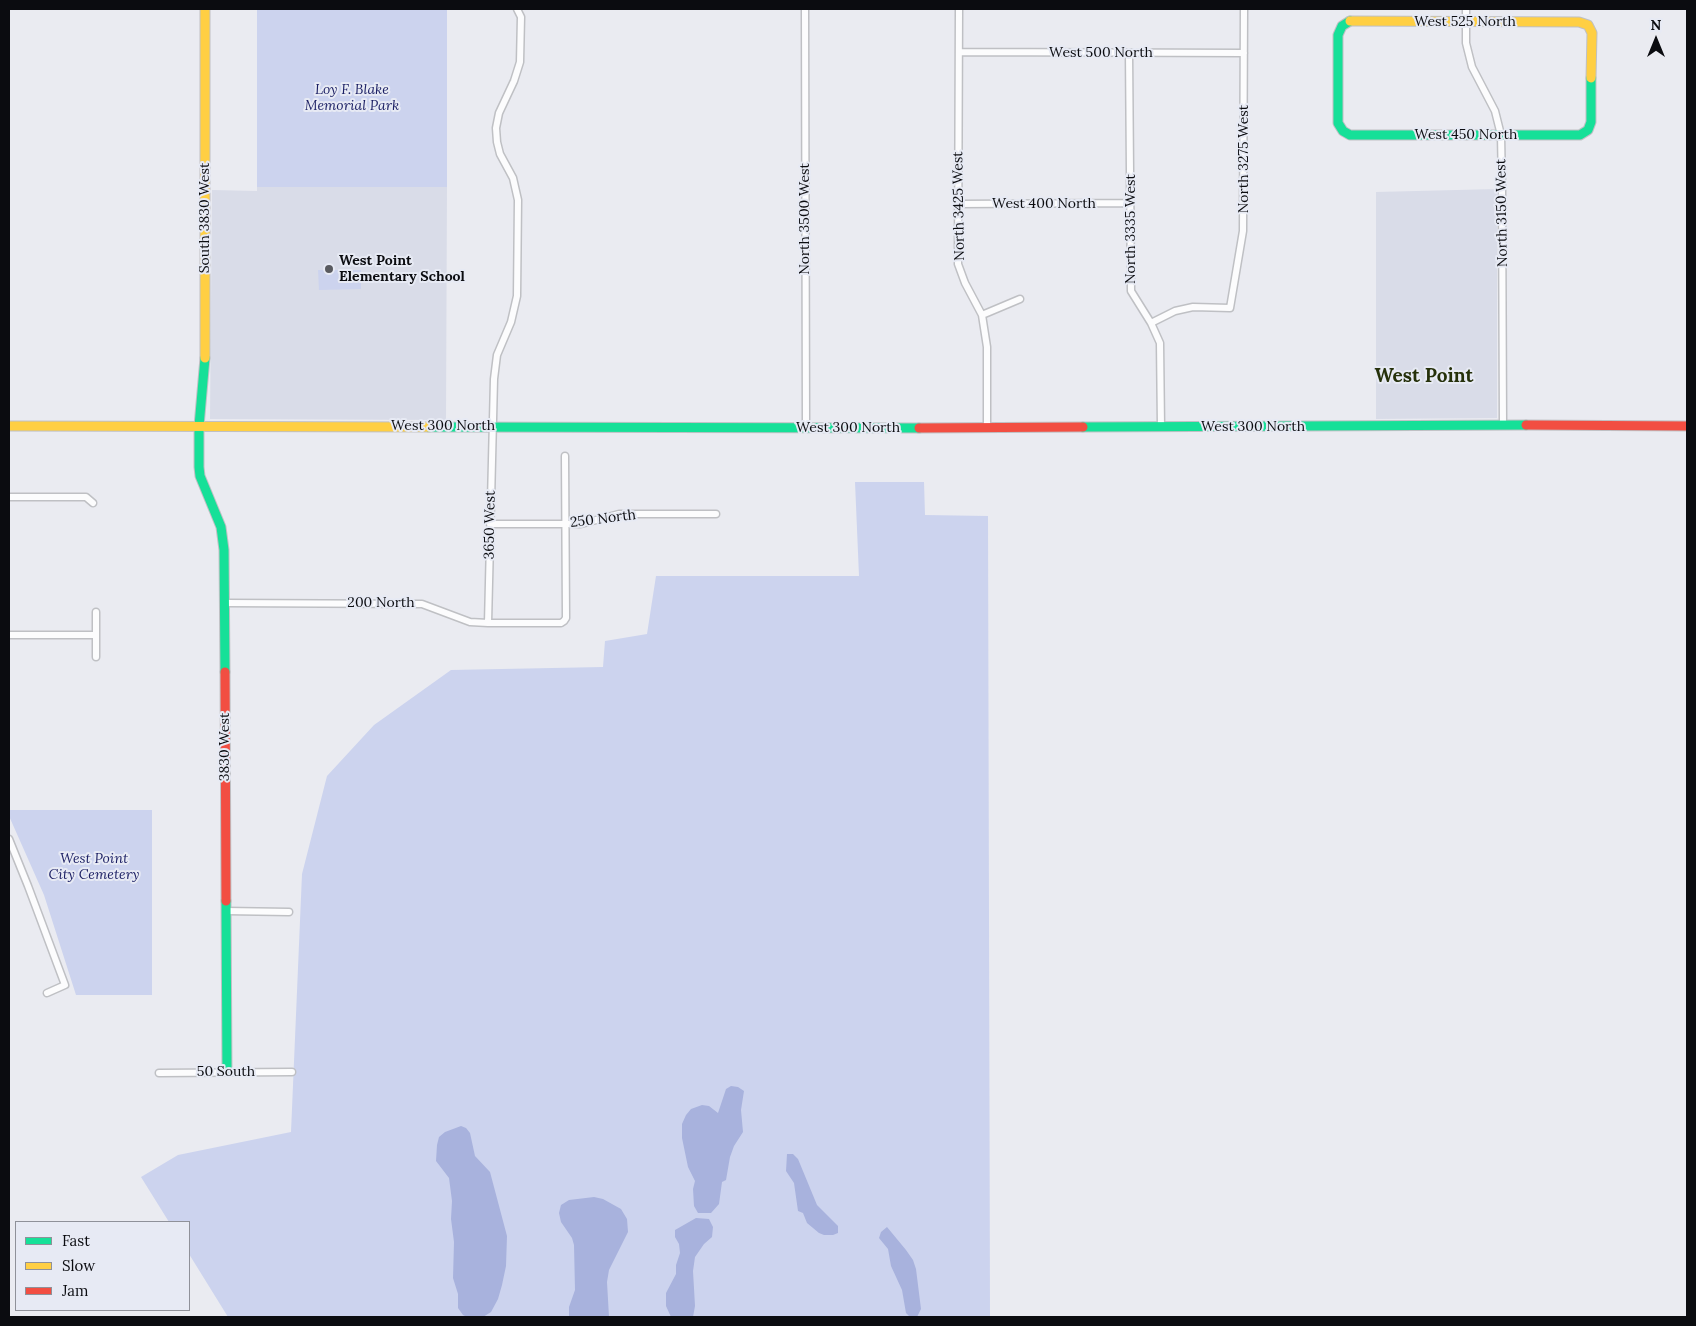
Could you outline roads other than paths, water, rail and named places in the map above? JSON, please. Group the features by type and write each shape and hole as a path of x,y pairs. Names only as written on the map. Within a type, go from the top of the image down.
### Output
{"street":[{"name":"South 3830 West","path":"199,426 205,363 205,9"},
{"name":"3650 West","path":"488,623 495,368 501,345 511,322 517,296 518,200 513,178 500,154 496,128 501,108 514,81 520,62 521,17 518,9"},
{"name":"North 3500 West","path":"805,9 806,429"},
{"name":"North 3425 West","path":"959,9 958,264 965,283 982,315 987,347 987,428"},
{"name":"North 3275 West","path":"1151,323 1175,311 1193,307 1230,308 1243,231 1244,9"},
{"name":"North 3150 West","path":"1466,9 1466,43 1472,67 1495,111 1501,135 1503,425"},
{"name":"West 525 North","path":"1343,132 1338,124 1338,35 1342,26 1350,21 1579,22 1588,25 1592,33 1591,122 1588,130"},
{"name":"West 500 North","path":"959,52 1244,53"},
{"name":"North 3335 West","path":"1129,53 1131,291 1151,323 1160,343 1161,427"},
{"name":"West 450 North","path":"1343,132 1350,135 1580,135 1588,130"},
{"name":"West 400 North","path":"958,204 1130,203"},
{"path":"982,315 1020,299"},
{"name":"West 300 North","path":"9,426 806,429 1503,425 1687,426"},
{"name":"3830 West","path":"199,426 198,467 200,476 218,516 223,537 225,603 227,1071"},
{"path":"565,456 566,524"},
{"path":"9,497 86,497 93,503"},
{"name":"250 North","path":"490,524 581,524 619,514 716,514"},
{"name":"200 North","path":"225,603 422,604 470,622 555,623 564,621 566,618 566,524"},
{"path":"96,612 96,656"},
{"path":"9,635 96,635"},
{"path":"9,839 65,985 47,993"},
{"path":"226,911 288,912"},
{"name":"50 South","path":"159,1073 292,1072"}],"place":[{"name":"West Point Elementary School","path":"329,269"}],"district":[{"name":"West Point","path":"1424,377"}],"park label":[{"name":"Loy F. Blake Memorial Park","path":"352,98"},
{"name":"West Point City Cemetery","path":"94,868"}]}
